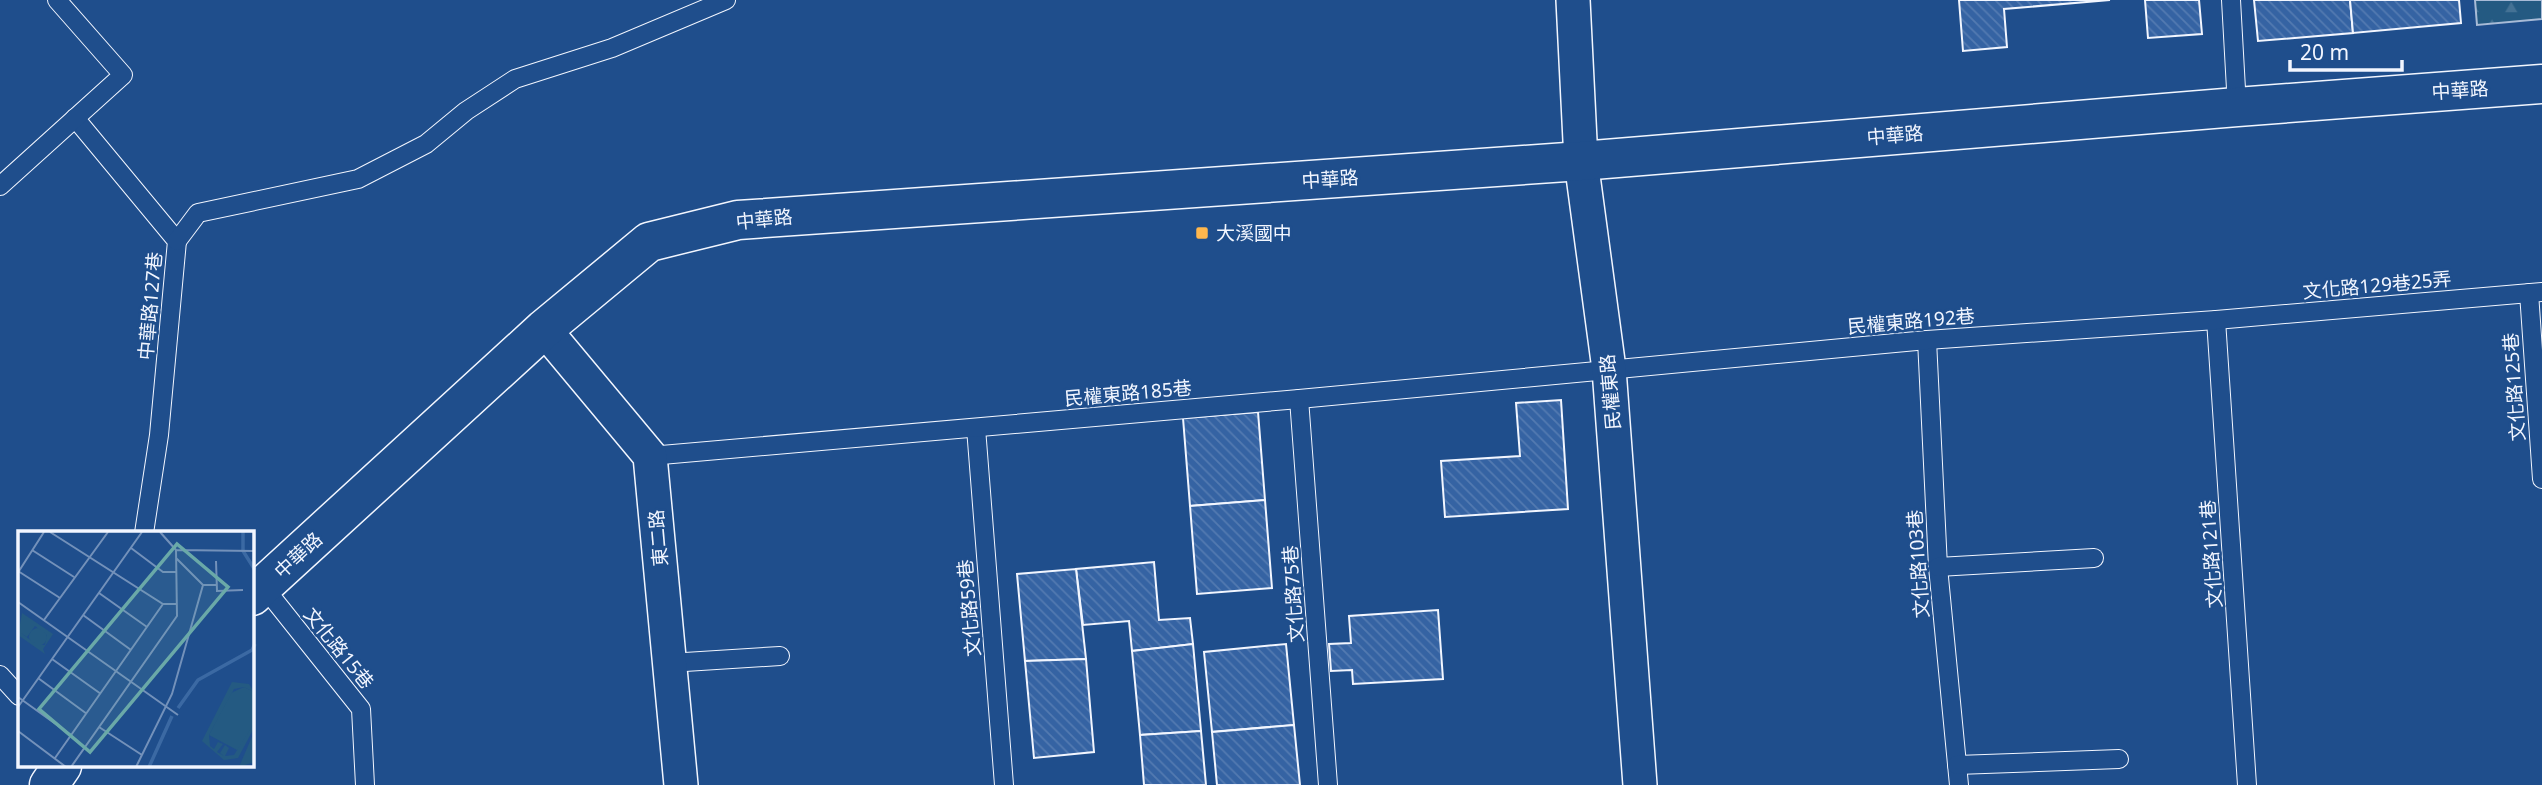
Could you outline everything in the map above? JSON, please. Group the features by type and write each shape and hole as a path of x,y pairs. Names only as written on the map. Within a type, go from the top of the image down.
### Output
{"street":[{"name":"民權東路","path":"1573,0 1581,161 1609,369 1640,785"},
{"name":"中華路","path":"258,591 544,329 649,242 738,220 1581,161 2542,84"},
{"path":"544,329 650,456"},
{"name":"東二路","path":"650,456 681,785"},
{"path":"49,785 61,768"}],"lane":[{"path":"0,186 123,75 57,0"},
{"path":"177,241 198,212 358,179 426,144 466,111 515,79 612,48 726,0"},
{"path":"2231,0 2237,107"},
{"name":"中華路127巷","path":"75,118 177,241 159,435 144,531"},
{"name":"文化路129巷25弄","path":"2216,320 2535,292"},
{"name":"文化路125巷","path":"2535,292 2542,479"},
{"name":"民權東路192巷","path":"1609,369 1927,340 2216,320"},
{"name":"文化路121巷","path":"2216,320 2247,785"},
{"name":"文化路103巷","path":"1927,340 1938,567 1959,785"},
{"name":"民權東路185巷","path":"650,456 1299,400 1609,369"},
{"name":"文化路75巷","path":"1299,400 1328,785"},
{"name":"文化路59巷","path":"976,428 1004,785"},
{"path":"1938,567 2094,558"},
{"name":"文化路15巷","path":"258,591 361,709 365,785"},
{"path":"669,663 780,656"},
{"path":"0,675 18,695"},
{"path":"1957,765 2119,759"}],"green space":[{"path":"2475,0 2542,0 2542,19 2477,25"}],"building":[{"path":"1959,0 2110,0 2004,9 2007,47 1963,51"},
{"path":"2145,0 2199,0 2202,34 2148,38"},
{"path":"2254,0 2350,0 2353,33 2258,41"},
{"path":"2350,0 2459,0 2461,23 2353,33"},
{"path":"1561,400 1568,509 1445,517 1441,461 1520,456 1516,403"},
{"path":"1258,412 1265,500 1190,506 1183,418"},
{"path":"1265,500 1272,588 1197,594 1190,506"},
{"path":"1154,562 1159,620 1190,618 1193,644 1132,651 1129,621 1083,625 1076,569"},
{"path":"1076,569 1086,659 1025,661 1017,574"},
{"path":"1438,610 1443,679 1353,684 1352,670 1331,671 1329,644 1351,643 1349,616"},
{"path":"1193,644 1201,731 1140,735 1132,651"},
{"path":"1286,644 1294,725 1212,732 1204,652"},
{"path":"1086,659 1094,752 1034,758 1025,661"},
{"path":"1294,725 1300,785 1217,785 1212,732"},
{"path":"1201,731 1206,785 1144,785 1140,735"}],"place":[{"name":"大溪國中","path":"1202,233"}]}
